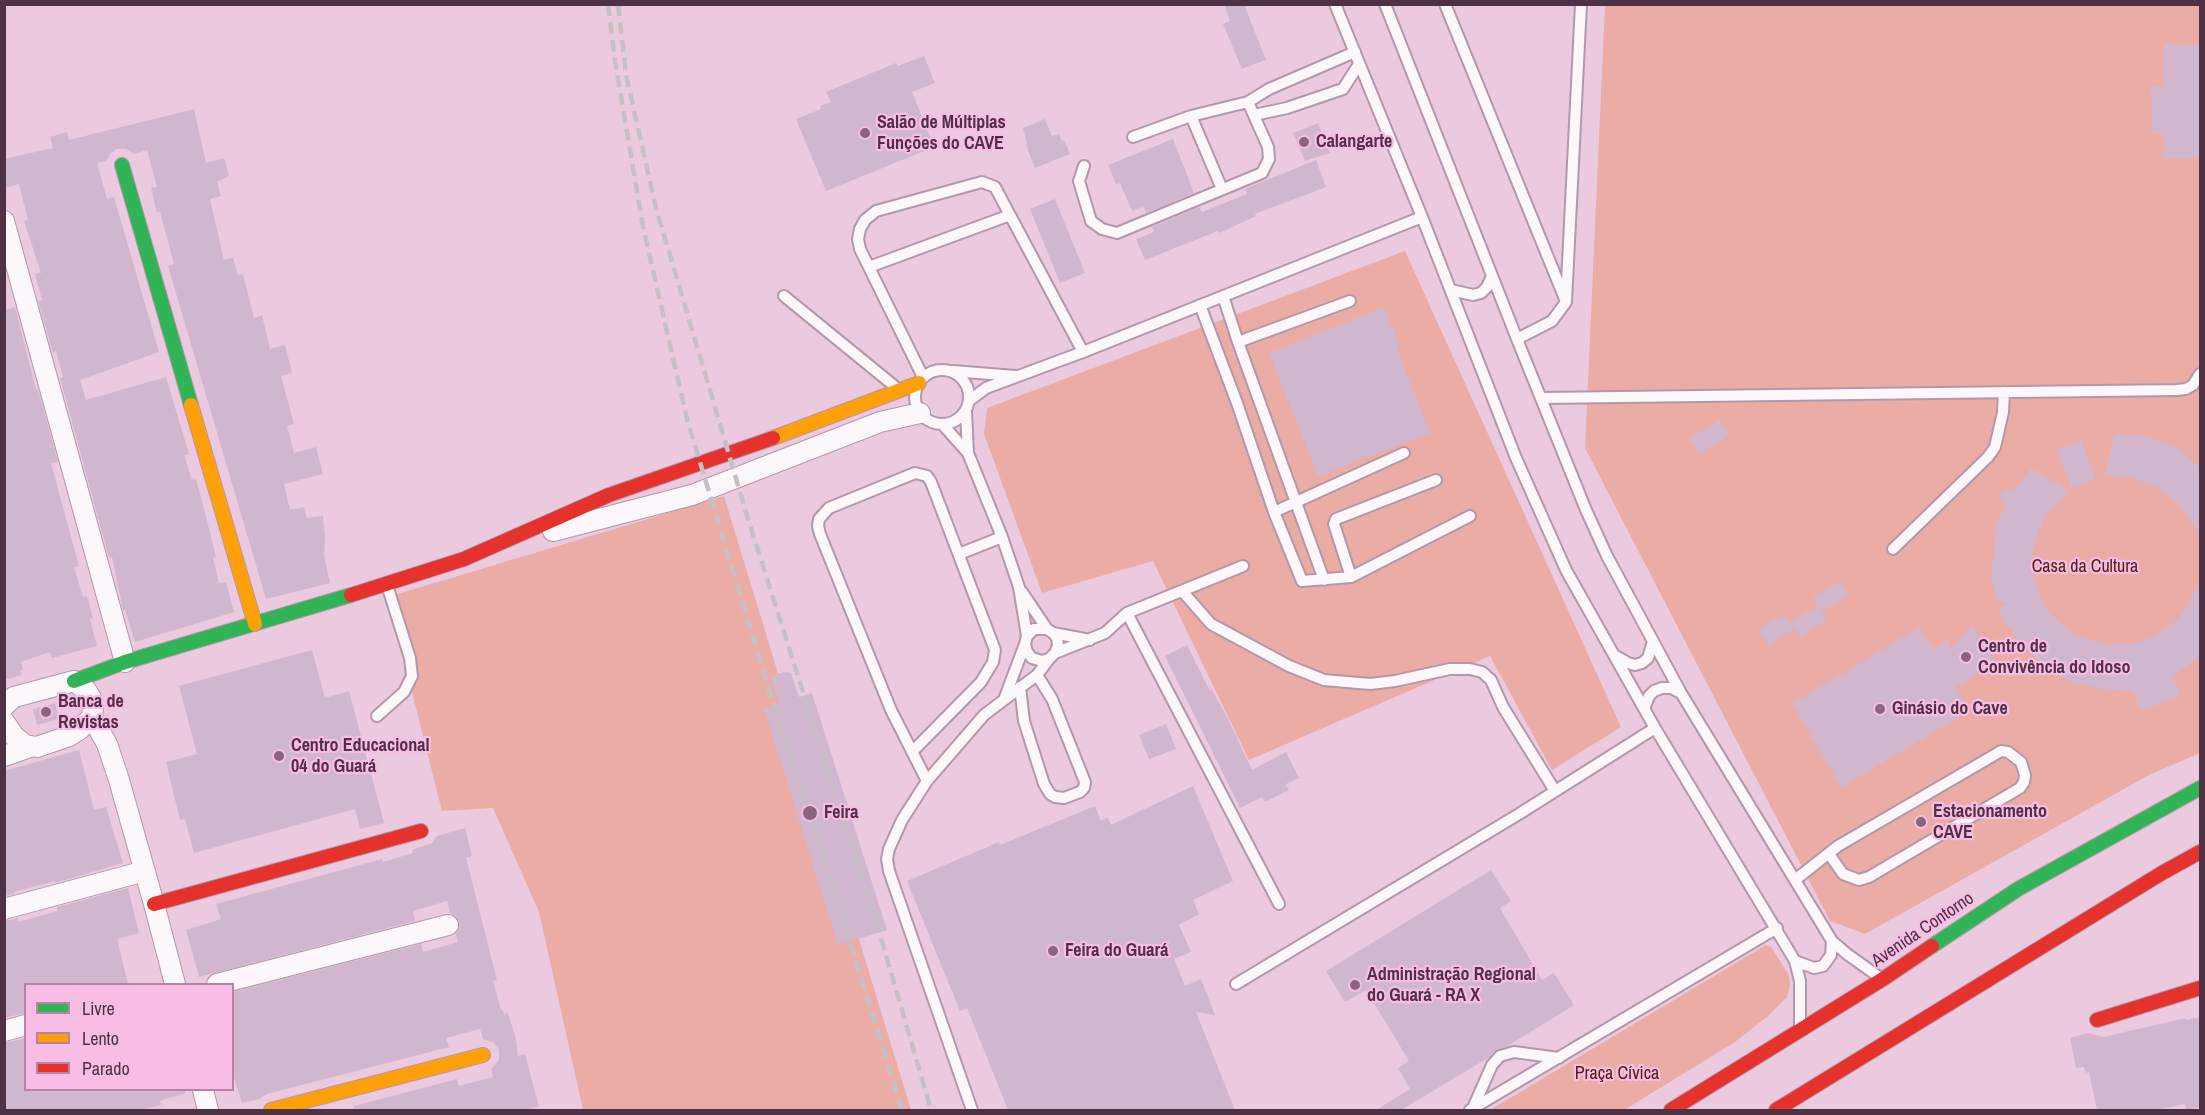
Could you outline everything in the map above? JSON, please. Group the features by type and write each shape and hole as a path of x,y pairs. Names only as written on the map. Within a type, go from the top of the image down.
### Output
{"street":[{"path":"122,165 255,624"},
{"path":"4,220 125,662"},
{"path":"4,706 14,697 74,681 125,662 464,559 609,495 746,448 921,380"},
{"path":"496,545 692,495 880,422 920,413"},
{"path":"74,681 86,690 91,698 92,717 107,744 145,871 174,983"},
{"path":"4,756 69,736 92,717"},
{"path":"4,721 14,736 30,747"},
{"name":"Avenida Contorno","path":"1671,1110 1883,979 2018,889 2200,788"},
{"path":"154,904 421,831"},
{"path":"1776,1110 2162,873 2200,852"},
{"path":"4,909 145,871"},
{"path":"221,983 448,925"},
{"path":"2097,1020 2200,988"},
{"path":"4,1031 24,1026"},
{"path":"271,1110 483,1055"}],"lane":[{"path":"1335,4 1422,217 1525,480 1566,570 1655,728 1795,961 1800,989 1800,1030"},
{"path":"1385,4 1517,339 1607,556 1681,693 1832,941 1883,979"},
{"path":"1444,4 1566,302"},
{"path":"1517,339 1552,321 1566,302 1581,4"},
{"path":"1133,137 1191,116 1248,102 1269,89 1355,52"},
{"path":"1254,115 1287,108 1343,89 1359,63"},
{"path":"1084,166 1079,181 1091,221 1102,229 1117,233 1262,173 1269,159 1268,147 1248,102"},
{"path":"1191,116 1221,189"},
{"path":"921,380 868,267 858,239 865,220 876,211 982,182 995,188 1083,352"},
{"path":"868,267 1010,215"},
{"path":"970,400 986,388 1083,352 1422,217"},
{"path":"1451,290 1473,295 1482,293 1492,276"},
{"path":"784,296 899,390"},
{"path":"1223,296 1324,580"},
{"path":"1238,342 1350,301"},
{"path":"1200,305 1237,403 1274,512 1302,581 1351,577 1470,516"},
{"path":"966,411 955,422 943,425 930,422 920,413 916,404 915,393 921,380 937,370 1018,376"},
{"path":"953,371 962,378 968,388 970,400 966,411 968,453 1002,537 1019,587 1027,652 1032,658 1042,661 1092,640 1105,633 1127,613 1243,566"},
{"path":"1541,398 2177,390 2186,389 2200,378"},
{"path":"1893,549 1988,457 1995,447 2003,412 2004,392"},
{"path":"1237,403 1258,396"},
{"path":"943,425 968,453"},
{"path":"1274,512 1404,453"},
{"path":"912,752 981,682 995,655 994,642 931,482 922,473 915,473 829,508 819,519 820,534 891,710 912,752 927,781"},
{"path":"1351,577 1334,524 1336,519 1436,480"},
{"path":"959,554 1002,537"},
{"path":"377,716 404,692 412,676 410,658 387,584"},
{"path":"972,1110 887,859 892,838 927,781 984,715 1037,675 1058,646 1057,638 1019,587"},
{"path":"1183,592 1211,624 1289,666 1324,680 1370,684 1450,669 1470,669 1482,672 1491,680 1503,708 1555,791"},
{"path":"1127,613 1279,904"},
{"path":"1005,697 1026,640 1034,629 1092,640"},
{"path":"1616,656 1635,665 1642,663 1648,658 1653,641"},
{"path":"1020,687 1024,721 1044,784 1050,794 1055,797 1064,798 1080,792 1085,782 1052,699 1037,675"},
{"path":"1644,709 1649,696 1654,691 1671,688 1681,693"},
{"path":"1236,984 1655,728"},
{"path":"1796,880 1829,854 1847,841 2001,752 2014,754 2021,762 2025,775 2020,788 1869,877 1859,880 1843,874 1829,854"},
{"path":"1472,1110 1777,928"},
{"path":"1795,961 1814,968 1823,966 1831,956 1832,941"},
{"path":"1472,1110 1492,1065 1500,1056 1514,1052 1558,1058"}],"green space":[{"name":"Casa da Cultura","path":"1605,5 2200,5 2200,753 2149,775 1865,934 1830,921 1585,448"},
{"path":"1405,251 1621,727 1552,770 1490,656 1249,760 1153,561 1042,593 984,434 987,408"},
{"path":"724,496 911,1110 583,1110 539,912 493,808 442,811 388,597"},
{"name":"Praça Cívica","path":"1766,945 1771,947 1789,975 1790,985 1787,997 1768,1016 1735,1042 1624,1110 1490,1110"}],"building":[{"path":"1224,4 1244,4 1266,60 1242,69 1223,24 1230,21"},
{"path":"2164,44 2200,44 2200,158 2164,158 2164,134 2152,134 2151,86 2164,86"},
{"name":"Salão de Múltiplas Funções do CAVE","path":"924,56 935,83 912,92 934,147 826,191 796,119 821,109 820,106 831,102 826,92 896,63 898,66"},
{"path":"194,109 206,163 224,158 229,176 217,182 221,196 210,199 224,260 233,257 238,275 243,274 254,318 262,315 270,349 285,345 292,373 281,376 294,424 287,426 294,453 316,447 323,474 284,484 290,510 304,507 307,518 323,516 324,556 330,583 266,599 168,266 174,264 151,188 157,187 147,150 134,154 126,149 117,149 106,161 97,163 107,199 114,197 159,352 80,380 86,400 166,377 189,454 184,455 192,480 196,479 203,505 216,557 213,558 219,583 226,582 234,612 135,642 125,610 123,610 112,557 109,558 60,378 63,377 56,351 53,353 38,301 42,300 35,274 41,273 24,221 28,220 19,184 4,188 4,159 53,148 50,137 67,132 69,140"},
{"path":"1045,119 1052,136 1059,134 1070,154 1035,168 1026,145 1023,128"},
{"path":"1318,123 1330,153 1305,161 1293,133"},
{"path":"1173,139 1194,193 1146,213 1143,207 1132,211 1120,183 1116,184 1108,165"},
{"path":"1316,160 1326,187 1255,214 1256,216 1219,233 1218,231 1145,260 1136,239 1154,232 1152,227 1199,207 1202,212 1247,194 1245,189"},
{"path":"1055,199 1085,273 1060,283 1030,209"},
{"path":"15,307 36,390 38,389 58,462 51,463 79,566 74,567 83,597 87,596 97,646 52,658 50,652 21,662 22,675 4,680 4,310"},
{"path":"1384,307 1400,347 1397,349 1430,433 1318,476 1269,353"},
{"path":"1720,420 1730,435 1700,454 1690,438"},
{"path":"2114,434 2151,437 2180,450 2200,468 2200,534 2180,506 2156,486 2127,477 2105,476"},
{"path":"2081,441 2096,478 2072,489 2056,450"},
{"path":"2031,468 2069,491 2046,514 2034,543 2032,558 2037,589 2043,603 2052,616 2076,636 2106,645 2136,643 2151,638 2177,620 2200,581 2200,655 2173,677 2180,696 2141,711 2133,691 2102,689 2073,683 2045,667 2022,645 2003,621 1999,608 2007,603 1998,602 1991,580 1996,525 2005,507 1998,494 2006,489 2014,490"},
{"path":"1840,581 1849,595 1822,612 1813,597"},
{"path":"1818,606 1826,620 1800,637 1790,622"},
{"path":"1785,614 1794,629 1768,645 1758,630"},
{"name":"Ginásio do Cave","path":"1972,625 1996,662 1956,687 1970,710 1842,787 1792,704 1920,627 1933,649 1949,639 1949,651"},
{"path":"1187,645 1210,691 1212,690 1229,721 1252,770 1286,752 1299,778 1286,784 1289,790 1265,802 1262,797 1240,808 1165,656"},
{"path":"312,650 325,698 349,691 384,823 360,829 355,809 194,853 185,819 180,820 166,762 197,754 179,686"},
{"path":"785,672 791,673 799,697 812,693 887,930 838,945 764,708 779,704 771,679"},
{"path":"55,703 59,719 37,725 33,709"},
{"path":"1166,724 1176,749 1149,759 1139,735"},
{"path":"79,750 94,810 106,807 123,863 4,896 4,771"},
{"name":"Feira do Guará","path":"1193,786 1233,881 1193,900 1199,914 1179,925 1191,952 1174,959 1185,986 1201,979 1215,1015 1196,1012 1235,1110 1008,1110 967,1008 960,1011 907,881 999,842 1000,845 1095,806 1101,821 1108,817 1111,825"},
{"path":"465,828 472,856 466,858 497,980 493,981 501,1010 504,1014 508,1013 516,1039 518,1056 525,1054 539,1107 531,1108 532,1110 354,1110 354,1106 457,1079 459,1086 493,1077 491,1069 499,1060 499,1050 494,1043 483,1039 480,1029 446,1038 449,1047 267,1094 259,1099 242,1103 234,1078 234,991 421,944 423,952 458,942 456,934 459,921 450,913 447,901 413,911 415,921 199,977 186,930 221,919 216,904 382,859 383,862 413,853 412,850 432,843 437,836"},
{"name":"Administração Regional do Guará - RA X","path":"1491,870 1511,901 1500,908 1542,980 1554,973 1574,1005 1506,1047 1497,1049 1488,1058 1401,1110 1376,1110 1410,1089 1398,1068 1409,1061 1366,990 1345,1002 1326,971"},
{"path":"128,888 139,933 117,939 128,983 24,983 24,1013 4,1018 4,921 18,918 18,922 58,911 57,907"},
{"path":"2200,1017 2200,1107 2186,1110 2185,1104 2156,1110 2097,1110 2089,1072 2086,1073 2084,1067 2076,1068 2070,1038 2088,1033 2103,1037 2186,1018 2186,1020"},
{"path":"24,1038 24,1091 185,1091 185,1093 160,1101 161,1105 140,1110 4,1110 4,1043"}],"railway":[{"path":"608,4 615,61 643,227 687,419 773,703 810,813 902,1110"},
{"path":"618,4 626,75 656,208 748,519 879,931 931,1110"}],"traffic: fast":[{"path":"122,165 191,405"},
{"path":"74,681 125,662 351,595"},
{"path":"1932,946 2018,889 2200,788"}],"traffic: slow":[{"path":"773,438 919,383"},
{"path":"191,405 255,624"},
{"path":"271,1110 483,1055"}],"traffic: jam":[{"path":"351,595 464,559 609,495 773,438"},
{"path":"154,904 421,831"},
{"path":"1776,1110 2162,873 2200,852"},
{"path":"1671,1110 1883,979 1932,946"},
{"path":"2097,1020 2200,988"}],"place":[{"name":"Salão de Múltiplas Funções do CAVE","path":"865,133"},
{"name":"Calangarte","path":"1304,142"},
{"name":"Centro de Convivência do Idoso","path":"1966,657"},
{"name":"Ginásio do Cave","path":"1880,709"},
{"name":"Banca de Revistas","path":"46,712"},
{"name":"Centro Educacional 04 do Guará","path":"279,756"},
{"name":"Feira","path":"810,813"},
{"name":"Estacionamento CAVE","path":"1921,822"},
{"name":"Feira do Guará","path":"1053,951"},
{"name":"Administração Regional do Guará - RA X","path":"1355,985"}]}
